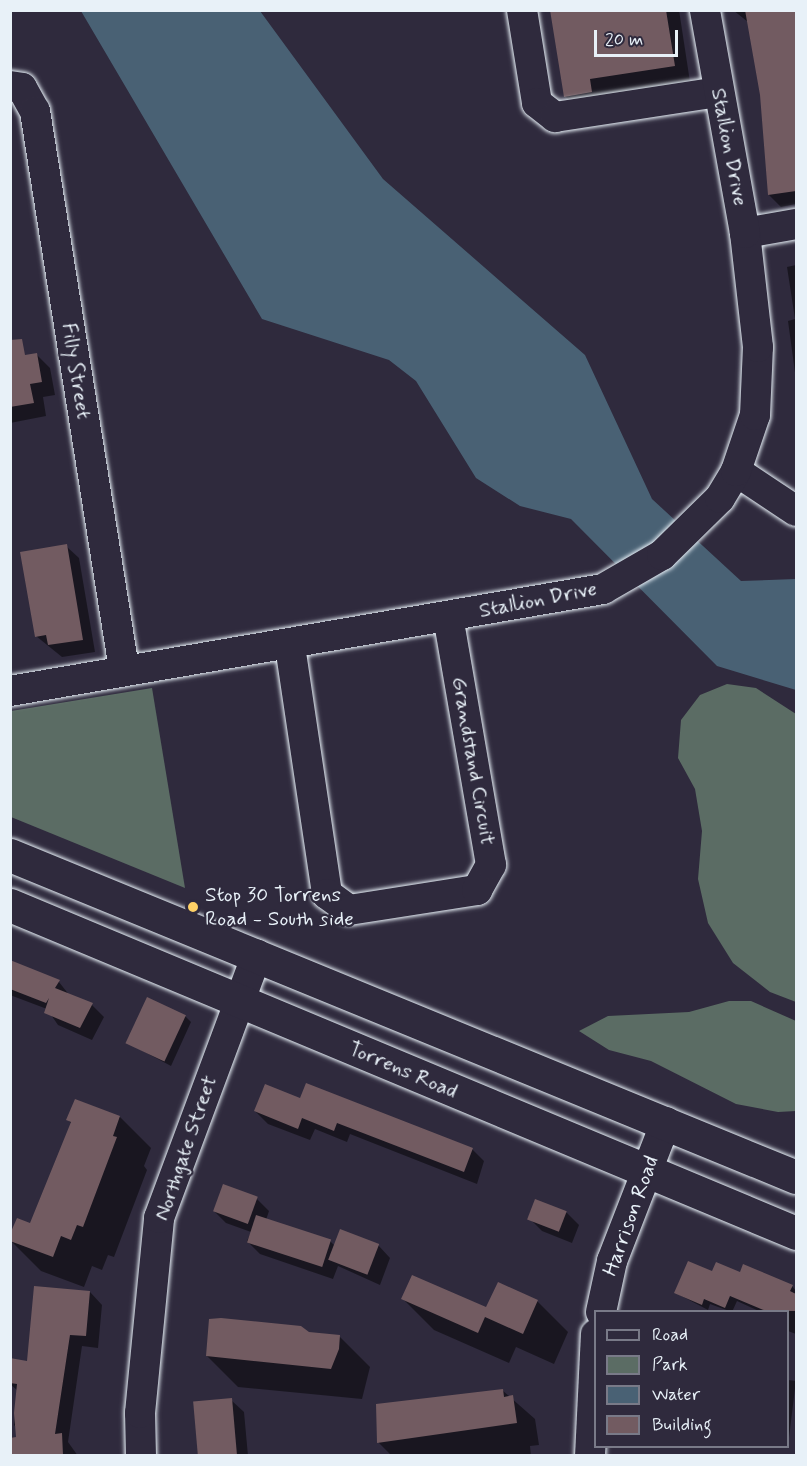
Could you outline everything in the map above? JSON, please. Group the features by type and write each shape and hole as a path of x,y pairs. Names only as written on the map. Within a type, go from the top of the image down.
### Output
{"main road":[{"path":"10,855 796,1177"},
{"name":"Torrens Road","path":"10,905 796,1233"}],"street":[{"path":"522,10 537,103 555,117 717,92"},
{"name":"Stallion Drive","path":"10,691 124,669 290,646 603,589 662,555 704,514 720,498 736,471 755,415 758,347 745,233 717,92 705,10"},
{"name":"Filly Street","path":"10,86 22,88 35,111 124,669"},
{"path":"745,233 796,224"},
{"path":"736,471 796,511"},
{"name":"Grandstand Circuit","path":"290,646 327,894 349,910 477,890 491,865 448,617"},
{"name":"Northgate Street","path":"141,1455 140,1413 159,1218 173,1172 257,955"},
{"name":"Harrison Road","path":"600,1310 612,1261 666,1122"},
{"path":"590,1455 594,1374"}],"green space":[{"path":"727,684 756,688 796,714 796,1002 770,992 733,963 708,923 698,879 702,831 695,789 678,758 681,720 700,695"},
{"path":"152,688 185,888 11,817 11,711"},
{"path":"729,1001 751,1001 796,1021 796,1111 778,1112 736,1104 651,1061 609,1050 579,1031 608,1016 689,1012"}],"water":[{"path":"81,11 260,11 383,179 585,355 652,499 741,581 796,579 796,690 717,666 571,519 520,506 476,478 416,381 389,360 262,319"}],"building":[{"path":"550,10 666,10 675,66 590,79 592,92 564,97"},
{"path":"745,10 796,10 796,191 768,195 760,95"},
{"path":"22,339 25,355 37,353 42,382 30,384 34,403 10,407 10,340"},
{"path":"67,544 83,640 48,645 46,635 35,637 20,552"},
{"path":"10,960 60,980 55,988 93,1003 80,1028 44,1013 49,998 46,1003 10,989"},
{"path":"147,997 186,1015 164,1061 125,1043"},
{"path":"306,1083 473,1148 464,1172 337,1123 334,1131 302,1118 298,1129 254,1111 265,1084 300,1098"},
{"path":"75,1099 120,1116 113,1136 117,1137 83,1227 77,1225 71,1240 61,1236 53,1257 10,1241 10,1234 17,1218 30,1223 71,1122 66,1120"},
{"path":"223,1184 258,1197 248,1224 213,1211"},
{"path":"535,1199 567,1211 559,1232 527,1220"},
{"path":"256,1215 331,1239 322,1267 247,1243"},
{"path":"340,1229 379,1244 367,1275 328,1260"},
{"path":"688,1261 712,1271 716,1262 740,1272 743,1264 793,1285 790,1291 796,1294 796,1311 764,1310 730,1296 725,1308 704,1299 702,1305 674,1293"},
{"path":"412,1275 486,1307 498,1282 538,1300 523,1334 485,1317 478,1333 401,1299"},
{"path":"34,1286 90,1291 86,1336 70,1335 55,1434 62,1433 63,1455 10,1455 10,1438 16,1437 14,1413 17,1384 10,1383 10,1358 27,1361"},
{"path":"221,1318 301,1326 309,1332 340,1335 339,1349 331,1369 206,1356 209,1319"},
{"path":"503,1389 504,1397 513,1395 517,1423 377,1443 376,1404"},
{"path":"232,1398 237,1455 198,1456 193,1401"}],"place":[{"name":"Stop 30 Torrens Road - South side","path":"193,907"}]}
